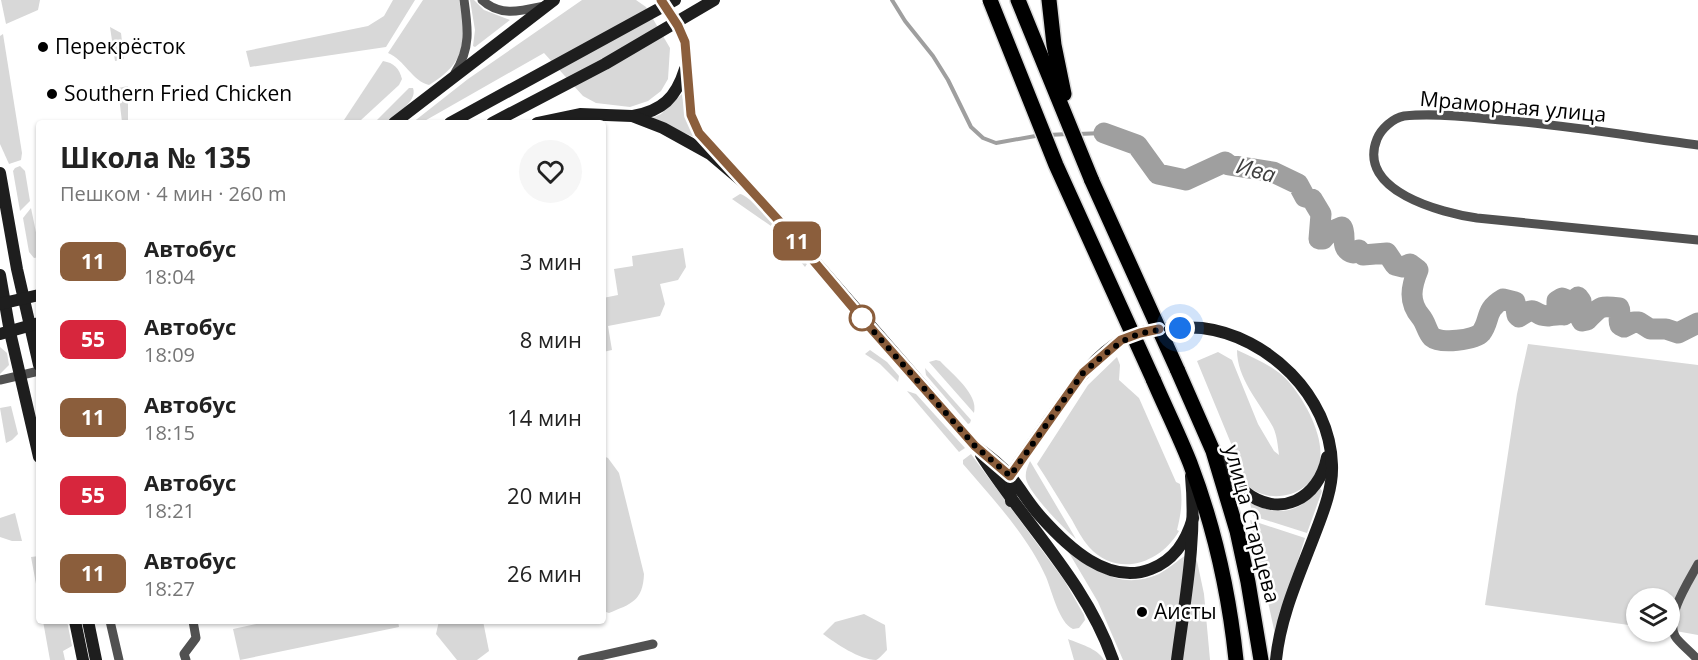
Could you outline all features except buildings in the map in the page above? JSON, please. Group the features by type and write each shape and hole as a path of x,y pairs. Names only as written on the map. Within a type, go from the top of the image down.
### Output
{"main road":[{"path":"662,0 685,42 691,115 699,133 778,219 975,446 1011,501 1077,586 1094,615 1113,660"},
{"path":"455,120 675,0"},
{"path":"498,120 605,64 714,0"},
{"name":"улица Старцева","path":"990,0 1056,165 1190,463 1213,531 1221,564 1236,660"},
{"path":"1018,0 1073,135"},
{"path":"1049,0 1054,45 1073,135"},
{"path":"398,120 550,3"},
{"path":"551,120 580,114 632,116 658,109 669,100 678,87 687,64"},
{"path":"632,116 684,138 710,154 743,182"},
{"name":"улица Старцева","path":"1073,135 1213,451 1237,531 1261,660"},
{"path":"0,173 23,298 34,324 36,340"},
{"path":"0,275 5,333 21,376 36,444"},
{"path":"2,304 36,296"},
{"path":"5,333 34,324"},
{"path":"1011,501 1010,476 1083,373 1121,340 1160,329 1201,328 1244,340 1263,351 1282,365 1309,396 1319,412 1328,438 1332,464 1327,499 1288,608 1279,638 1276,660"},
{"path":"1213,451 1242,489 1251,496 1267,503 1285,504 1300,498 1316,485 1326,464 1328,438"},
{"path":"975,446 1010,476 1041,517 1077,550 1098,565 1118,572 1146,571 1169,558 1186,539 1193,518"},
{"path":"1177,660 1192,545 1190,463"},
{"path":"76,624 83,660"},
{"path":"89,624 96,660"}],"street":[{"path":"452,78 464,59 468,33 464,0"},
{"path":"482,0 495,9 510,13 550,3"},
{"name":"Мраморная улица","path":"1698,145 1522,121 1453,116 1411,116 1392,121 1381,133 1375,148 1379,173 1387,183 1417,201 1452,214 1698,240"},
{"path":"0,380 36,372"},
{"path":"1698,564 1678,603 1673,620 1676,638 1698,660"},
{"path":"111,624 118,660"},
{"path":"186,660 184,654 196,638 194,624"},
{"path":"582,660 653,644"}],"shaded area":[{"path":"1,0 40,0 38,10 6,24"},
{"path":"393,0 415,0 386,47 250,67 246,51 368,26 384,16"},
{"path":"423,0 459,0 463,27 461,49 457,59 451,68 429,85 423,83 399,60 388,53"},
{"path":"470,0 474,0 484,10 510,20 475,47 473,46 475,30"},
{"path":"582,0 636,0 646,7 670,48 668,79 661,91 648,101 630,107 596,103 583,96 544,53 426,120 416,120 468,79"},
{"path":"110,27 121,33 124,59 115,61"},
{"path":"3,34 22,153 21,160 9,164 0,144 0,36"},
{"path":"383,61 398,69 402,79 399,85 361,120 344,120"},
{"path":"128,86 128,120 122,120 118,88"},
{"path":"409,88 413,88 412,98 405,107 389,120 377,120"},
{"path":"682,94 686,118 694,137 650,119 661,114"},
{"path":"20,166 25,171 30,201 20,211 13,171"},
{"path":"740,194 754,204 774,225 807,264 805,267 771,226 732,199"},
{"path":"31,208 36,232 36,258 29,252 23,218"},
{"path":"683,248 686,267 678,280 660,284 665,304 660,316 608,326 612,350 606,351 606,297 618,295 614,269 633,266 632,256"},
{"path":"1528,344 1698,365 1698,635 1680,632 1680,588 1626,588 1626,625 1485,605 1517,394"},
{"path":"0,347 7,353 9,365 0,374"},
{"path":"870,350 887,362 899,376 898,382 880,364 865,354"},
{"path":"1237,350 1257,359 1288,381 1312,418 1319,440 1320,460 1311,481 1292,493 1270,496 1249,487 1197,361 1218,352 1232,360 1258,424 1274,451 1279,455 1274,430 1245,381"},
{"path":"1117,357 1120,365 1119,380 1139,398 1176,482 1180,484 1181,496 1177,530 1179,531 1171,542 1150,559 1125,564 1100,557 1089,547 1037,464 1088,385"},
{"path":"940,361 969,392 974,413 929,362"},
{"path":"925,368 971,420 970,423 968,424 926,375"},
{"path":"907,391 916,394 965,448 959,452"},
{"path":"11,406 18,434 6,443 0,408"},
{"path":"971,454 1064,580 1084,615 1085,620 1079,628 1073,629 1068,626 1056,606 1046,577 1029,547 1009,518 963,464 963,460"},
{"path":"606,457 619,473 644,574 638,596 624,607 606,612"},
{"path":"1030,461 1076,539 1048,511 1029,485 1026,474"},
{"path":"1320,488 1322,491 1307,533 1253,516 1250,503 1271,510 1288,510 1304,503"},
{"path":"15,513 22,541 0,537 0,518"},
{"path":"1250,520 1305,538 1275,634"},
{"path":"1065,546 1097,570 1120,579 1132,580 1145,579 1159,574 1186,555 1172,660 1123,660 1098,602"},
{"path":"36,556 36,584 31,557"},
{"path":"1195,557 1204,594 1210,660 1182,660"},
{"path":"864,614 885,625 887,650 876,660 855,654 823,634 835,622"},
{"path":"44,624 68,624 72,646 63,651 65,660 50,660"},
{"path":"256,624 398,624 399,627 240,660 233,629"},
{"path":"438,624 484,624 489,651 477,660 457,660 436,634"},
{"path":"1068,639 1093,649 1104,660 1074,660"}],"waterway":[{"name":"Ива","path":"892,0 948,80 971,127 983,138 996,143 1041,135"},
{"path":"1078,134 1104,133"},
{"name":"Ива","path":"1104,133 1137,145 1158,174 1186,180 1225,162 1229,165 1273,172 1298,184 1305,197 1312,199 1321,214 1319,239 1323,239 1328,233 1342,227 1345,245 1349,251 1353,253 1359,250 1363,255 1387,253 1395,265 1403,267 1410,264 1418,270 1412,288 1412,300 1429,333 1436,339 1457,340 1478,335 1484,328 1490,311 1503,299 1515,302 1519,317 1530,311 1544,316 1564,315 1557,301 1562,298 1572,302 1578,297 1581,301 1582,321 1587,320 1600,308 1607,307 1619,308 1619,323 1624,327 1639,322 1650,329 1666,329 1678,333 1698,323"},
{"path":"1048,135 1068,134"}],"bus line":[{"name":"11","path":"661,0 678,26 685,42 689,104 699,133 778,219 975,446 992,458 1010,476 1083,373 1121,340 1159,329"}],"place":[{"name":"Перекрёсток","path":"43,47"},
{"name":"Southern Fried Chicken","path":"52,94"},
{"name":"Аисты","path":"1142,612"}],"route":[{"path":"862,318 975,446 992,458 1010,476 1083,373 1097,360 1121,340 1140,333 1180,328"}]}
